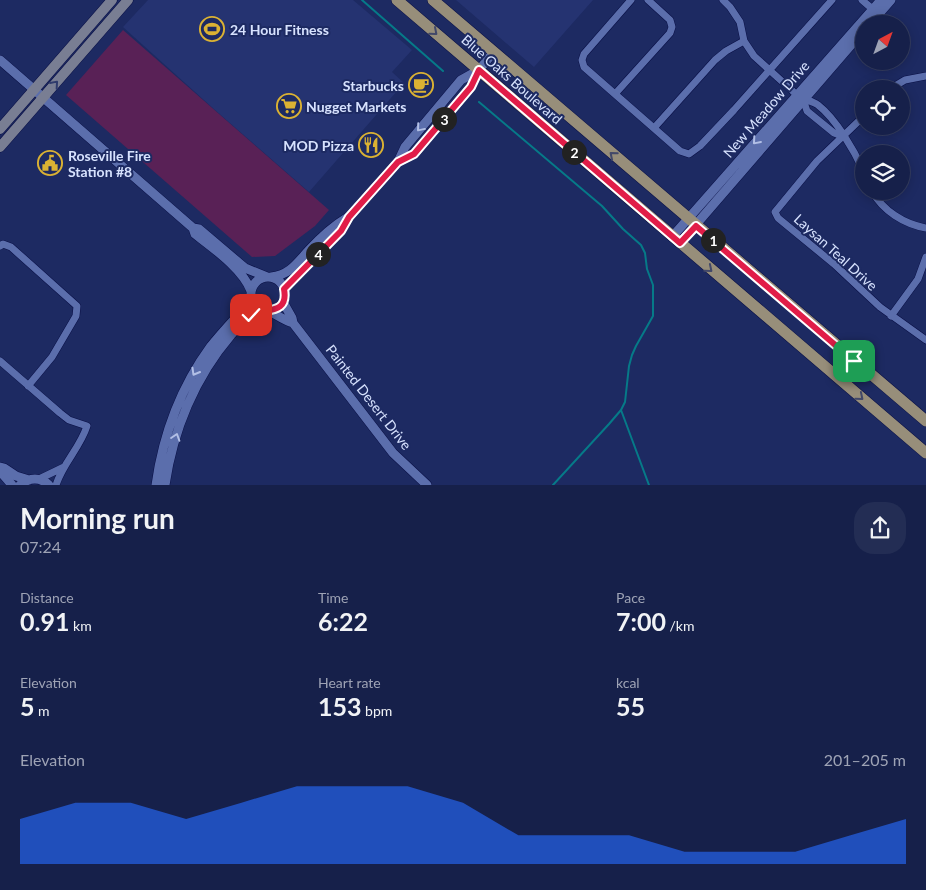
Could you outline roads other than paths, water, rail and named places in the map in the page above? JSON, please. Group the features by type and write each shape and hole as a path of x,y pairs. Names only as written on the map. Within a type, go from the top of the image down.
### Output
{"main road":[{"path":"0,129 112,0"},
{"path":"0,147 128,0"},
{"name":"Blue Oaks Boulevard","path":"397,0 926,453"},
{"name":"Blue Oaks Boulevard","path":"433,0 926,422"},
{"path":"913,442 926,448"}],"street":[{"path":"631,0 584,54 582,60 584,67 680,151 688,154 700,146 832,0"},
{"path":"615,94 670,33 672,27 670,20 648,0"},
{"path":"723,0 740,22 744,41 754,56 800,97 815,103 829,116 839,127 842,136 855,154"},
{"path":"862,0 876,12"},
{"name":"New Meadow Drive","path":"874,15 881,0"},
{"name":"New Meadow Drive","path":"676,240 876,12 891,0"},
{"name":"New Meadow Drive","path":"800,97 855,39"},
{"path":"654,128 715,60 744,41"},
{"path":"398,162 414,154 471,87 479,70 493,53"},
{"path":"0,60 193,228 195,234 240,272 249,284 257,307 267,311"},
{"path":"284,289 341,231 349,217 398,162 405,146 461,80 479,70"},
{"path":"905,80 926,76"},
{"path":"800,97 807,111 834,133 842,136"},
{"path":"822,123 829,116"},
{"path":"842,136 855,124"},
{"name":"Laysan Teal Drive","path":"842,136 817,161 775,212 778,218 815,248 891,316"},
{"path":"879,200 906,222 926,228"},
{"path":"156,485 162,451 175,410 186,387 211,347 252,295 255,283 266,276 280,276 295,267 335,225 349,217"},
{"path":"165,485 176,437 187,405 206,368 240,325 251,315 278,308 283,302 284,289 279,281 245,268 199,229 193,228"},
{"path":"0,246 3,244 11,247 77,306 76,316 52,357 28,386"},
{"path":"926,257 918,279 891,316 926,340"},
{"name":"Painted Desert Drive","path":"283,302 293,323 393,453 427,485"},
{"name":"Painted Desert Drive","path":"267,311 293,323"},
{"path":"0,361 69,420 87,426 76,451 64,466 56,485"},
{"path":"0,469 4,468 24,482 39,479 64,466"},
{"path":"0,469 12,485"},
{"path":"39,479 49,485"}],"waterway":[{"path":"362,0 443,71"},
{"path":"479,102 602,206 641,245 645,253 647,269 653,285 653,316 632,355 625,402 609,424 553,485"},
{"path":"621,410 649,485"}],"place":[{"name":"24 Hour Fitness","path":"212,29"},
{"name":"Starbucks","path":"421,85"},
{"name":"Nugget Markets","path":"289,106"},
{"name":"MOD Pizza","path":"371,145"},
{"name":"Roseville Fire Station #8","path":"50,163"}]}
